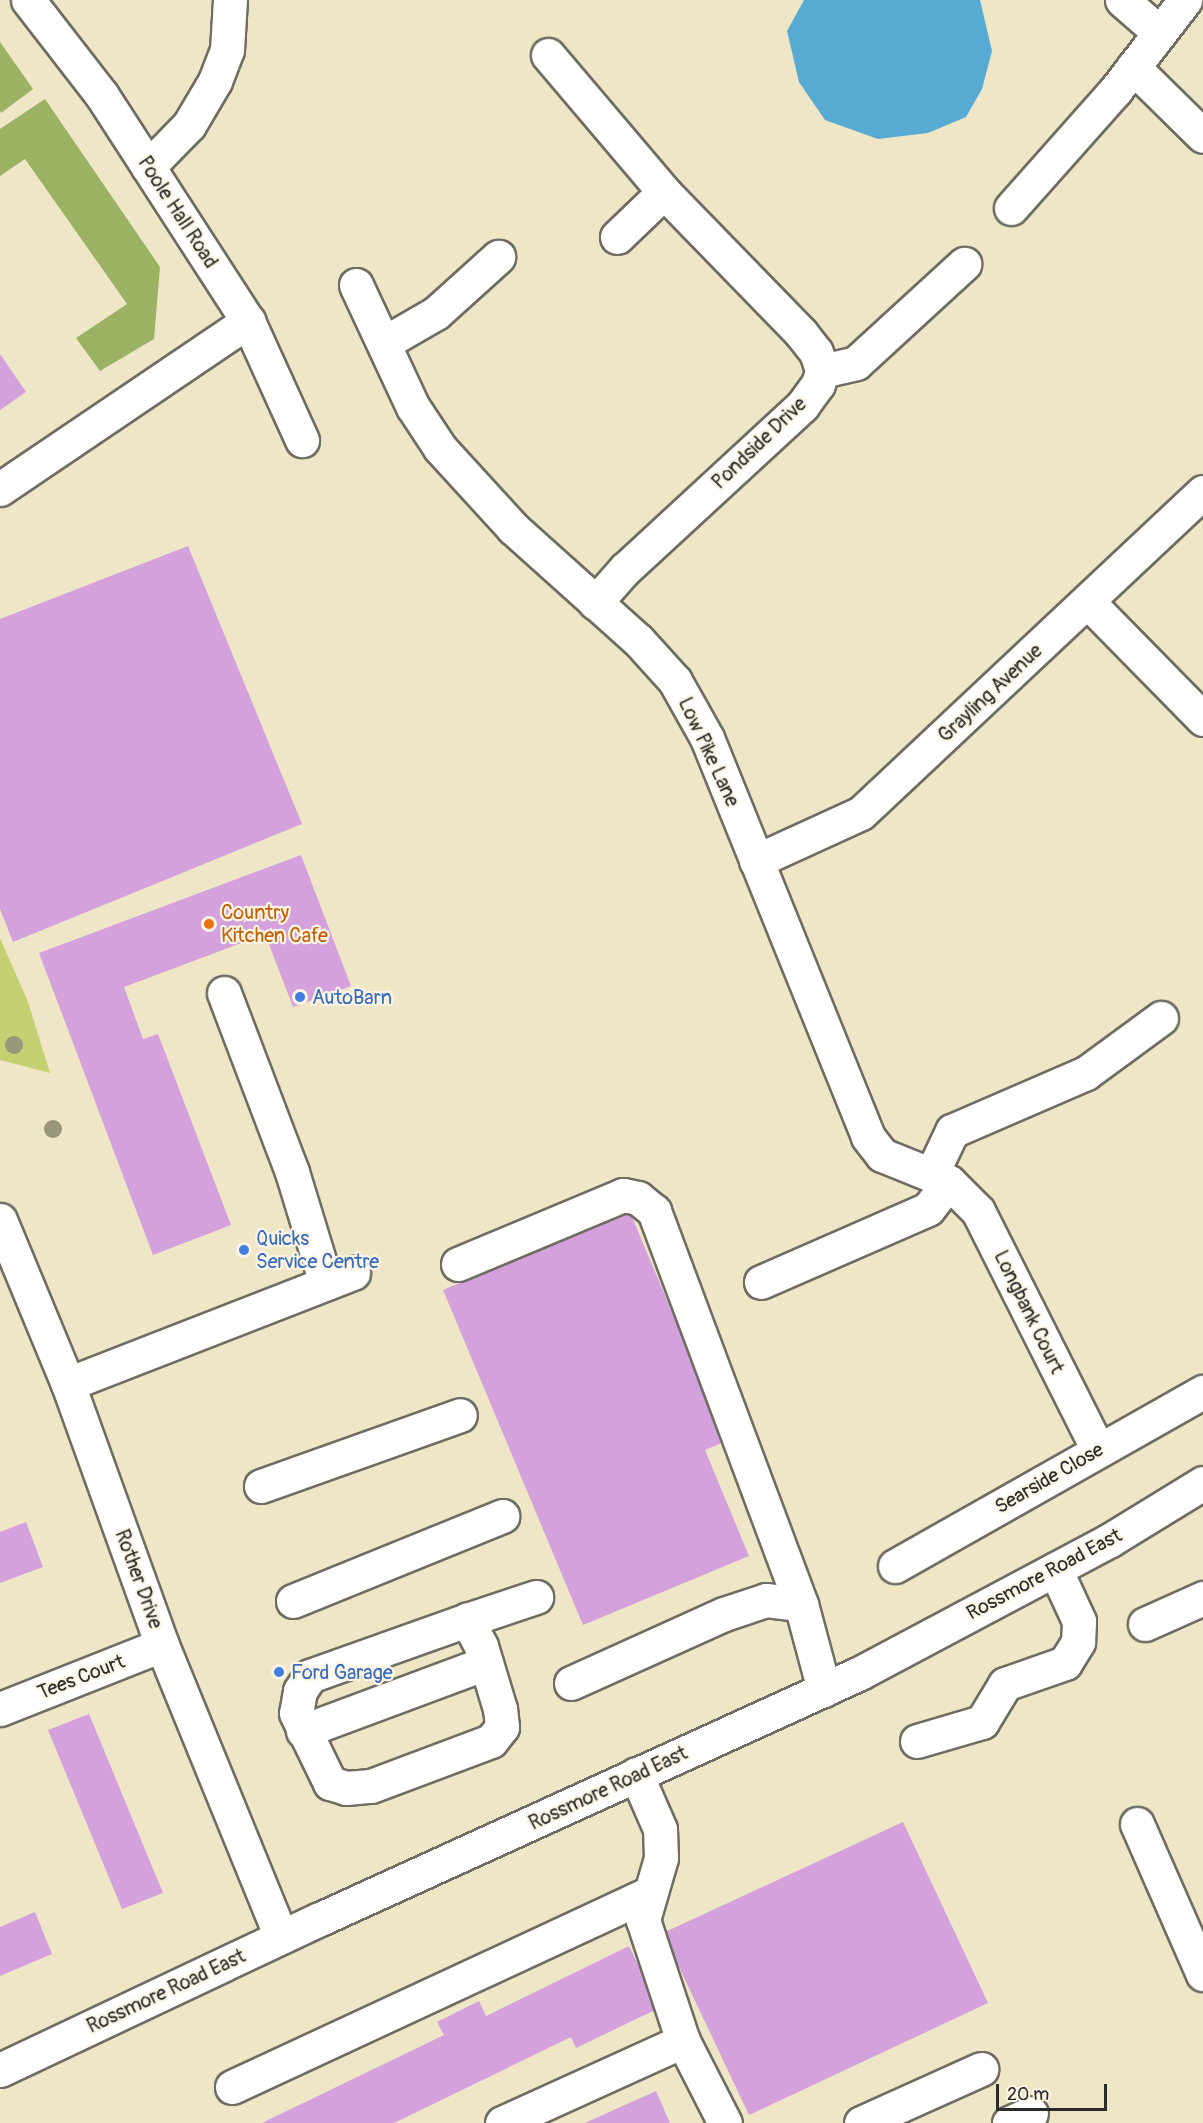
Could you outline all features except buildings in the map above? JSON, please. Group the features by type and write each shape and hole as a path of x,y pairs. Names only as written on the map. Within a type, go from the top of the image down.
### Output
{"street":[{"name":"Poole Hall Road","path":"28,0 101,94 248,321 302,440"},
{"path":"148,167 189,125 214,81 227,50 230,0"},
{"path":"1122,0 1160,33"},
{"path":"1011,208 1133,67 1185,0"},
{"path":"548,55 664,192 801,333 816,352 822,371 856,363 964,264"},
{"path":"1133,67 1203,136"},
{"path":"617,237 664,192"},
{"path":"384,344 436,313 498,257"},
{"name":"Low Pike Lane","path":"357,285 413,407 440,448 513,528 638,640 675,681 707,738 868,1137 882,1155 941,1178"},
{"path":"0,489 248,321"},
{"name":"Pondside Drive","path":"595,603 625,569 803,405 819,384 822,371"},
{"name":"Grayling Avenue","path":"756,861 861,813 1203,492"},
{"path":"1088,602 1203,719"},
{"path":"68,1384 340,1278 292,1172 224,993"},
{"path":"761,1282 928,1209 941,1178 952,1131 1086,1073 1161,1018"},
{"name":"Longbank Court","path":"941,1178 967,1195 978,1211 1098,1450"},
{"path":"458,1264 623,1195 638,1198 654,1211 801,1604 824,1690"},
{"name":"Rother Drive","path":"0,1220 8,1260 68,1384 162,1645 281,1937"},
{"name":"Searside Close","path":"896,1566 1203,1392"},
{"path":"261,1486 460,1415"},
{"name":"Rossmore Road East","path":"0,2070 281,1937 824,1690 1055,1569 1203,1483"},
{"path":"293,1601 502,1516"},
{"path":"917,1741 982,1722 1005,1684 1065,1663 1077,1642 1079,1621 1055,1569"},
{"path":"467,1620 486,1663 502,1727 491,1740 371,1786 346,1788 330,1783 296,1713 300,1691 310,1676 467,1620 536,1597"},
{"path":"1145,1624 1203,1598"},
{"path":"571,1683 724,1614 766,1600 801,1604"},
{"name":"Tees Court","path":"0,1709 162,1645"},
{"path":"303,1731 486,1663"},
{"path":"636,1774 660,1829 661,1858 643,1920 683,2041 724,2123"},
{"path":"1137,1824 1195,1935 1203,1974"},
{"path":"232,2087 649,1893"},
{"path":"502,2123 683,2041"},
{"path":"861,2123 981,2069"}],"green space":[{"path":"0,42 33,89 1,113 0,111"},
{"path":"45,99 160,267 154,339 100,371 76,338 127,304 25,159 0,176 0,129"},
{"path":"0,938 28,1002 50,1073 0,1060"}],"water":[{"path":"804,0 980,0 992,51 982,89 966,117 928,133 878,139 825,120 799,82 787,31"}],"place":[{"name":"Country Kitchen Cafe","path":"209,924"},
{"name":"AutoBarn","path":"300,997"},
{"name":"Quicks Service Centre","path":"244,1250"},
{"name":"Ford Garage","path":"279,1672"}]}
